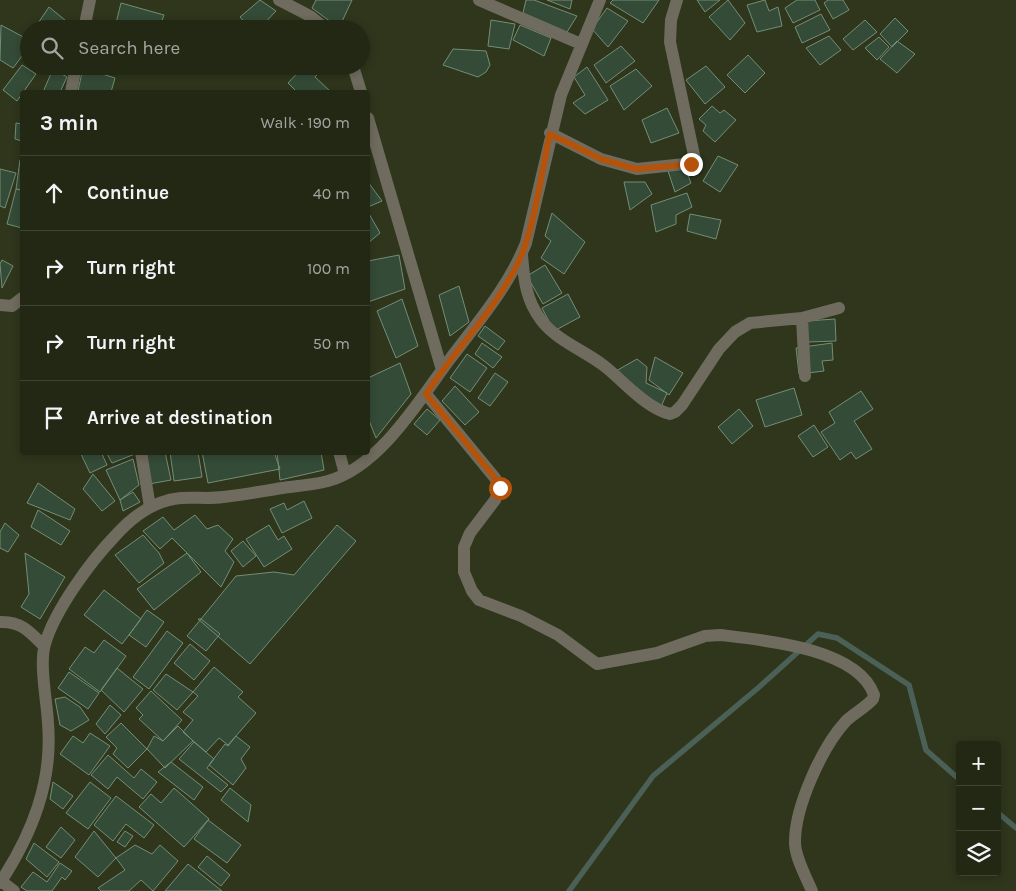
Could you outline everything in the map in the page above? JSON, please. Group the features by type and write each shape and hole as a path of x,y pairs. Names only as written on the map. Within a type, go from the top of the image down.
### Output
{"street":[{"path":"86,20 90,0"},
{"path":"279,0 315,20"},
{"path":"479,0 581,44"},
{"path":"14,891 0,882 25,843 34,822 44,788 50,749 44,678 44,646 71,593 94,560 128,523 150,507 179,498 222,498 329,481 345,474 372,454 426,394 499,295 520,258 561,95 600,0"},
{"path":"550,134 601,159 636,169 694,163 695,160 669,34 677,0"},
{"path":"71,90 74,75"},
{"path":"356,75 360,90"},
{"path":"371,143 442,370"},
{"path":"520,258 525,291 541,320 549,328 603,365 657,409 670,414 682,405 720,349 735,332 750,323 802,318 839,308"},
{"path":"0,305 12,306 20,300"},
{"path":"802,318 805,376"},
{"path":"426,394 495,478 500,488 496,500 470,533 464,547 464,572 472,591 479,600 521,616 551,632 597,664 656,653 705,636 720,635 824,653 850,667 864,680 874,695 869,703 846,721 823,753 807,792 797,826 795,846 812,891"},
{"path":"141,455 150,507"},
{"path":"341,455 345,474"},
{"path":"0,622 22,625 44,646"}],"building":[{"path":"260,0 276,11 268,20 243,20 240,17"},
{"path":"316,0 352,0 343,20 328,20 312,8"},
{"path":"526,0 534,0 577,16 567,32 523,13"},
{"path":"547,0 572,0 570,9"},
{"path":"613,0 659,0 643,23 610,3"},
{"path":"697,0 720,0 705,12"},
{"path":"728,0 745,23 730,40 709,17"},
{"path":"765,0 769,11 778,7 782,26 757,32 747,5"},
{"path":"797,0 815,0 820,10 793,23 785,8"},
{"path":"828,0 843,0 849,10 833,19 824,3"},
{"path":"121,3 164,15 162,20 117,20"},
{"path":"49,7 65,20 40,20"},
{"path":"607,8 628,21 608,47 592,29"},
{"path":"821,14 830,30 802,43 795,27"},
{"path":"895,18 908,31 892,47 880,34"},
{"path":"491,20 515,24 509,49 488,46"},
{"path":"865,20 877,32 853,50 843,39"},
{"path":"1,25 20,35 20,59 13,68 0,60"},
{"path":"520,25 551,38 544,56 513,40"},
{"path":"829,36 841,50 820,65 806,48"},
{"path":"879,37 889,47 877,60 865,48"},
{"path":"897,41 915,54 897,73 880,59"},
{"path":"621,46 635,61 606,83 594,65"},
{"path":"453,49 486,51 490,65 486,72 478,77 443,65"},
{"path":"748,55 765,73 745,93 727,75"},
{"path":"706,66 725,87 705,104 686,80"},
{"path":"587,67 608,100 585,114 573,103 585,95 574,77"},
{"path":"20,68 20,75 35,75 25,90 20,90 20,97 17,101 3,90"},
{"path":"636,69 652,86 624,110 610,86"},
{"path":"50,75 64,75 67,77 61,90 44,90"},
{"path":"81,75 105,75 115,78 112,90 78,90"},
{"path":"296,75 317,75 315,77 329,90 295,90 288,83"},
{"path":"712,106 720,113 724,110 736,120 715,142 703,131 706,125 699,119"},
{"path":"667,108 679,133 651,143 642,120"},
{"path":"16,123 20,124 20,140 15,139"},
{"path":"718,156 738,165 720,192 703,181"},
{"path":"20,160 20,190 16,189"},
{"path":"685,168 691,183 675,192 668,171"},
{"path":"0,169 16,173 5,208 0,206"},
{"path":"624,182 645,182 652,194 630,210"},
{"path":"370,185 382,201 370,206"},
{"path":"16,189 20,190 20,227 7,224"},
{"path":"687,193 692,207 676,215 676,224 656,232 651,205"},
{"path":"552,213 585,242 564,274 541,258 551,241 545,236"},
{"path":"690,214 721,220 716,239 687,231"},
{"path":"370,216 380,233 370,241"},
{"path":"399,255 405,289 370,301 370,261"},
{"path":"2,260 13,266 2,288 0,264"},
{"path":"545,265 562,293 543,304 527,276"},
{"path":"459,286 469,322 450,336 439,295"},
{"path":"568,294 580,317 554,331 542,308"},
{"path":"402,299 418,346 396,358 377,311"},
{"path":"835,319 836,341 808,342 806,321"},
{"path":"485,326 505,341 498,350 478,336"},
{"path":"482,343 502,357 493,368 475,354"},
{"path":"832,343 833,360 822,361 824,371 799,374 796,348"},
{"path":"467,354 487,368 470,392 450,378"},
{"path":"655,357 683,373 669,395 649,380"},
{"path":"637,359 647,367 646,383 667,393 661,407 616,371"},
{"path":"400,363 411,394 376,438 370,423 370,377"},
{"path":"495,373 508,382 490,406 478,398"},
{"path":"455,386 479,412 465,425 442,401"},
{"path":"794,388 802,415 765,427 756,400"},
{"path":"861,391 873,409 854,421 872,449 856,459 851,452 840,460 821,432 835,423 829,412"},
{"path":"427,409 440,420 427,435 414,424"},
{"path":"739,409 753,426 732,444 718,427"},
{"path":"814,425 828,447 813,457 798,436"},
{"path":"81,455 102,455 107,465 90,473"},
{"path":"108,455 132,455 112,463"},
{"path":"146,455 166,455 171,480 149,484"},
{"path":"170,455 198,455 202,477 174,481"},
{"path":"203,455 275,455 280,469 208,483"},
{"path":"277,455 322,455 324,470 280,480"},
{"path":"133,459 139,485 120,500 106,470"},
{"path":"93,474 115,501 102,511 83,489"},
{"path":"38,483 75,509 70,520 27,503"},
{"path":"133,492 140,502 123,511 120,500"},
{"path":"304,501 312,518 282,533 270,509 284,503 287,510"},
{"path":"38,510 70,531 61,545 31,527"},
{"path":"195,515 207,529 218,525 233,539 225,551 234,562 221,587 172,538 160,549 143,531 163,517 174,530"},
{"path":"5,523 19,535 8,552 0,548 0,532"},
{"path":"269,525 278,540 284,536 292,549 264,567 246,539"},
{"path":"337,525 356,541 250,664 198,619 201,619 236,576 274,572 294,575"},
{"path":"143,535 159,553 164,563 139,583 115,555"},
{"path":"243,541 256,556 243,567 231,551"},
{"path":"25,553 65,577 40,619 21,607 29,594"},
{"path":"187,553 201,572 154,610 137,589"},
{"path":"104,590 141,619 122,644 84,615"},
{"path":"147,610 164,622 146,647 129,635"},
{"path":"201,619 220,634 206,651 187,636"},
{"path":"167,631 183,643 149,689 133,677"},
{"path":"104,640 126,656 100,692 69,669 85,647 94,653"},
{"path":"190,644 210,661 194,680 174,663"},
{"path":"214,667 243,692 238,697 256,713 228,745 219,738 206,752 183,732 193,720 183,712 198,696 193,692"},
{"path":"117,668 143,689 124,712 101,690"},
{"path":"69,672 99,693 88,709 58,688"},
{"path":"166,674 193,692 177,710 153,690"},
{"path":"151,691 182,720 163,741 139,719 143,715 136,708"},
{"path":"65,697 80,707 89,720 71,731 60,725 55,699"},
{"path":"110,705 121,715 105,734 96,724"},
{"path":"121,723 147,749 128,768 113,754 117,748 106,737"},
{"path":"178,726 193,741 165,768 147,749 154,736 163,741"},
{"path":"90,733 110,746 89,775 60,754 73,736 83,743"},
{"path":"236,736 250,747 241,759 246,768 233,785 209,765 225,744 228,746"},
{"path":"194,742 214,759 207,768 228,785 221,792 179,759"},
{"path":"108,755 134,778 141,769 157,782 143,799 117,777 108,789 91,775"},
{"path":"171,762 203,787 194,800 158,772"},
{"path":"53,782 73,796 63,809 50,799"},
{"path":"90,782 111,798 88,829 66,813"},
{"path":"174,788 209,819 184,847 139,807 151,794 161,803"},
{"path":"230,788 251,805 248,822 221,800"},
{"path":"116,796 154,825 144,838 126,824 113,841 94,825"},
{"path":"208,820 241,845 227,863 194,839"},
{"path":"61,827 75,840 61,858 46,847"},
{"path":"94,831 116,858 98,877 75,857"},
{"path":"125,831 133,836 125,847 117,842"},
{"path":"34,843 59,862 47,877 26,859"},
{"path":"135,845 152,854 160,845 178,861 153,891 141,880 129,891 101,891 98,888 125,870 116,858"},
{"path":"207,856 230,875 221,886 198,867"},
{"path":"60,863 72,871 65,880 62,877 52,891 27,891 21,887 33,872 47,882"},
{"path":"188,864 222,891 165,891"}],"waterway":[{"path":"569,891 653,776 758,688 818,634 837,638 909,685 926,750 956,776"},
{"path":"1001,815 1016,828"}],"route":[{"path":"500,488 495,478 426,394 499,295 517,264 526,243 550,134 601,159 636,169 691,164"}]}
